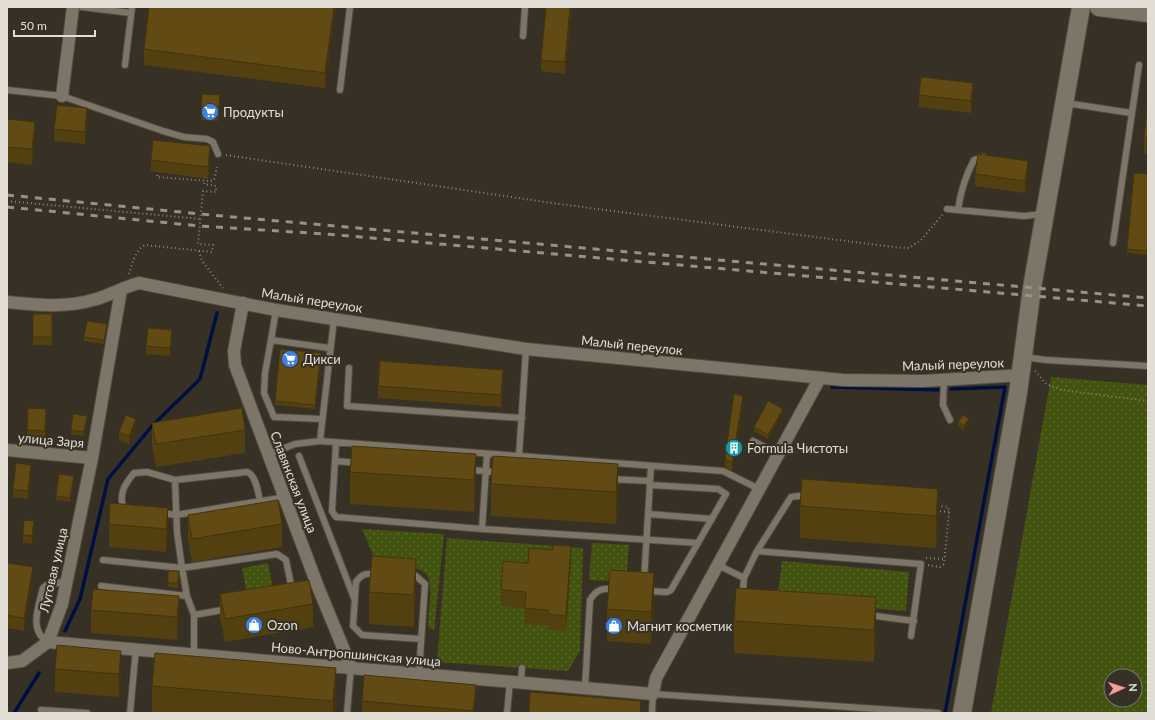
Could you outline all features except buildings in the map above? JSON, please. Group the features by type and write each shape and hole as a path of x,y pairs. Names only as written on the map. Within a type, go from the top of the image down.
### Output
{"street":[{"path":"62,96 73,7"},
{"path":"962,713 1021,375 1032,288 1082,7"},
{"path":"1100,7 1148,13"},
{"name":"Малый переулок","path":"7,302 45,306 93,301 139,283 276,310 526,349 820,378 923,381 1021,375"},
{"name":"Луговая улица","path":"52,642 67,581 124,288"},
{"name":"Славянская улица","path":"243,303 234,351 235,365 286,496 315,588 351,667"},
{"path":"653,694 656,678 777,454 820,378"},
{"name":"улица Заря","path":"7,450 92,458"},
{"path":"7,663 22,661 52,642"},
{"name":"Ново-Антропшинская улица","path":"52,642 136,648 653,694"}],"lane":[{"path":"82,7 132,10 125,65"},
{"path":"340,90 350,7"},
{"path":"523,36 526,7"},
{"path":"1113,243 1139,64"},
{"path":"7,90 62,96 163,131 184,137 207,139 213,142 218,154"},
{"path":"1065,103 1131,113"},
{"path":"958,209 961,187 970,167 974,160 980,157 987,157"},
{"path":"947,209 1024,216 1045,214"},
{"path":"276,310 265,373 264,393 274,417 321,419"},
{"path":"320,441 329,348 334,319"},
{"path":"271,340 329,348"},
{"path":"519,456 526,349"},
{"path":"1023,357 1046,360 1148,366"},
{"path":"349,368 347,406 522,418"},
{"path":"944,379 943,405 950,420"},
{"path":"269,454 295,444 320,441 723,472 759,489"},
{"path":"753,441 777,454"},
{"path":"336,443 332,511 336,517"},
{"path":"482,529 487,454"},
{"path":"299,456 355,599"},
{"path":"335,461 367,463"},
{"path":"603,478 650,483 718,489 726,494 671,590 667,592 643,590 646,540 648,514 650,483 651,466"},
{"path":"462,469 509,472"},
{"path":"130,508 123,507 120,499 124,484 134,473 148,472 175,480 247,472 253,477 260,501"},
{"path":"175,480 176,515 182,568 187,596 194,615 194,654"},
{"path":"153,512 176,515 286,496"},
{"path":"750,600 743,590 744,578 758,551 791,496 814,496"},
{"path":"648,514 712,519"},
{"path":"325,522 336,517 482,529 698,543"},
{"path":"758,551 921,561 911,636"},
{"path":"103,560 182,568 277,554 286,560 293,597"},
{"path":"718,564 744,578"},
{"path":"387,574 366,573 360,576 356,582 354,626 362,636 421,639"},
{"path":"402,576 416,576 425,584 419,673"},
{"path":"52,642 38,634 36,626 43,588 47,585 67,581"},
{"path":"101,586 187,596"},
{"path":"585,688 590,600 595,591 604,588 628,589"},
{"path":"194,615 235,608"},
{"path":"859,614 914,621"},
{"path":"130,713 136,648"},
{"path":"347,713 351,667"},
{"path":"508,713 515,682 522,668"},
{"path":"652,713 653,694 938,713"},
{"path":"41,710 87,713"}],"path":[{"path":"218,154 559,204 893,247 909,248 921,240 947,209"},
{"path":"158,169 157,177 204,181 214,180 217,167"},
{"path":"124,288 134,259 140,248 145,245 212,252 213,245 198,244 203,190 216,192 216,186 204,184 204,181"},
{"path":"7,201 200,219"},
{"path":"200,251 202,261 224,289"},
{"path":"1023,357 1046,384 1057,388 1114,398 1148,401"},
{"path":"921,561 940,567 944,564 949,512 948,507 939,506"},
{"path":"934,511 949,512"},
{"path":"921,561 945,559"}],"green space":[{"path":"1051,377 1148,385 1148,713 991,713"},
{"path":"362,529 444,534 434,631 428,626 430,581 426,574 420,570 410,567 376,562"},
{"path":"447,538 583,548 580,651 568,671 437,662"},
{"path":"592,543 629,545 626,582 589,580"},
{"path":"782,561 909,572 906,611 777,601"},
{"path":"268,563 273,590 247,594 242,568"}],"waterway":[{"path":"65,631 80,599 108,479 152,426 200,379 217,313"},
{"path":"832,387 941,390"},
{"path":"945,713 1005,387 951,389"},
{"path":"14,713 39,673"}],"railway":[{"path":"7,195 211,215 1148,298"},
{"path":"7,207 200,226 326,234 1148,306"}],"place":[{"name":"Продукты","path":"210,112"},
{"name":"Дикси","path":"290,359"},
{"name":"Formula Чистоты","path":"734,448"},
{"name":"Ozon","path":"254,625"},
{"name":"Магнит косметик","path":"614,626"}]}
